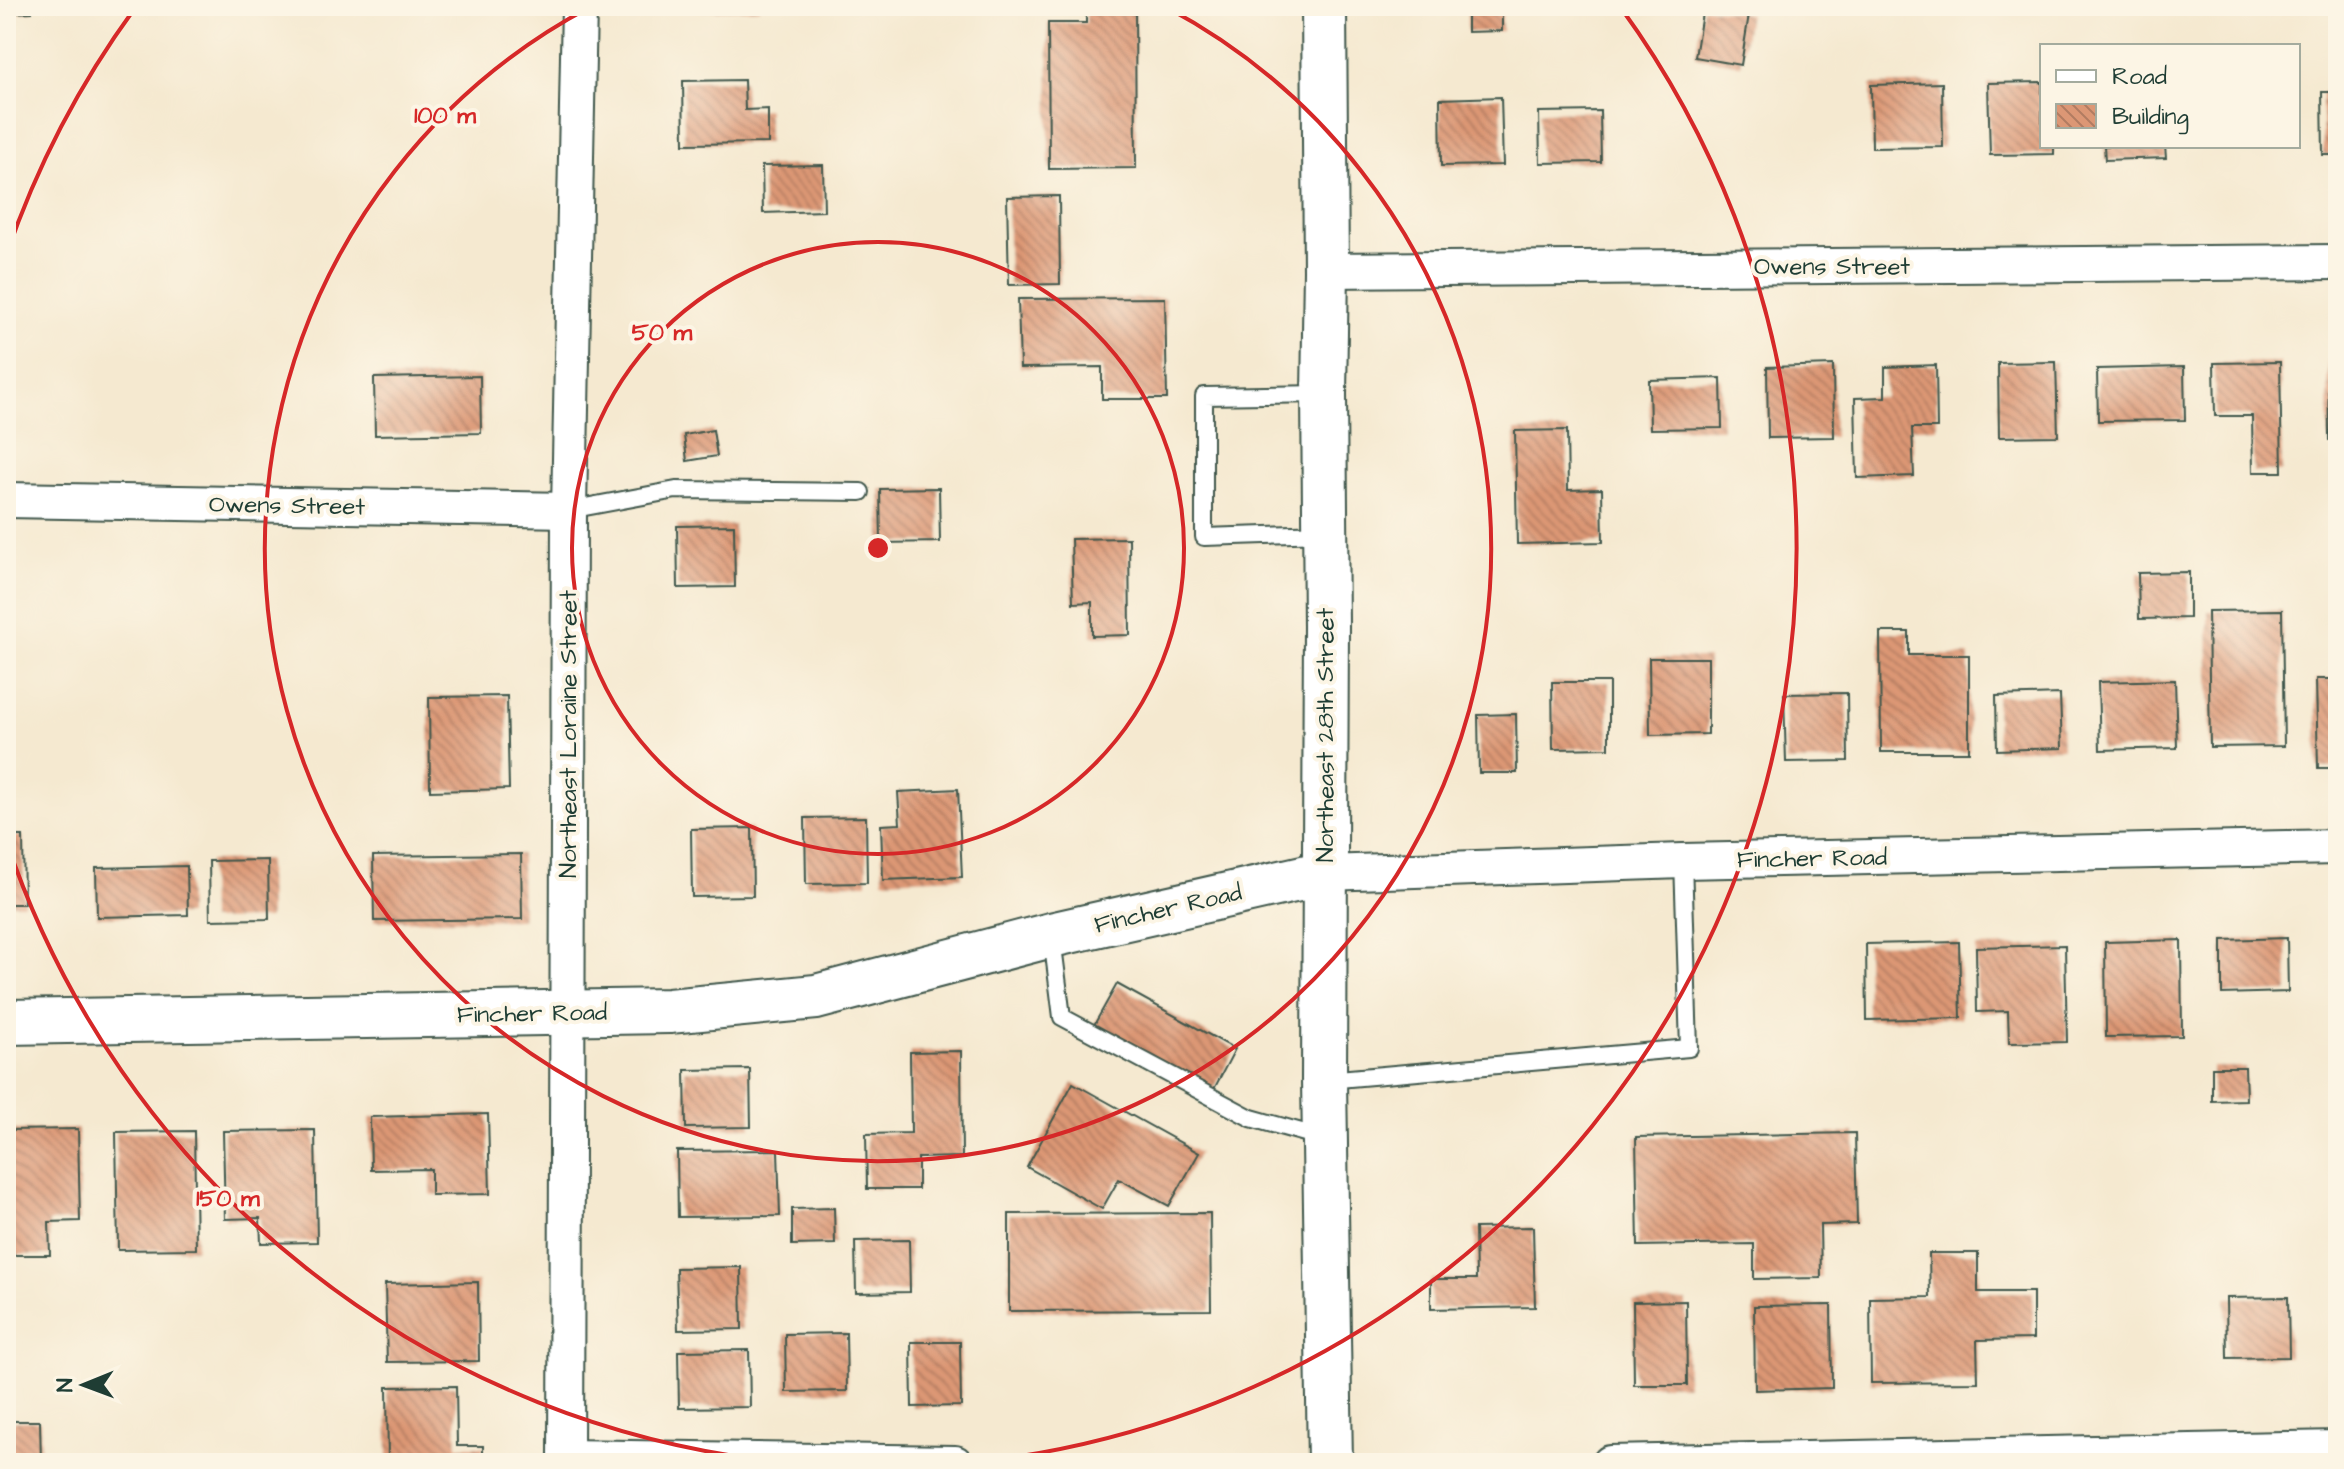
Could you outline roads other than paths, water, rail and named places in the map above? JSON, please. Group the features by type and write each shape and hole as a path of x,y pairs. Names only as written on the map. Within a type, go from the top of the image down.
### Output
{"main road":[{"name":"Northeast 28th Street","path":"1324,6 1324,1080 1330,1463"},
{"name":"Fincher Road","path":"6,1022 669,1011 816,997 1051,935 1325,873"}],"street":[{"name":"Northeast Loraine Street","path":"566,1460 569,510 579,6"},
{"name":"Owens Street","path":"1326,270 2338,262"},
{"name":"Owens Street","path":"6,500 569,510"},
{"name":"Fincher Road","path":"1325,873 1683,861 2338,847"},
{"path":"1610,1463 2338,1448"},
{"path":"566,1460 955,1463"}],"lane":[{"path":"1324,394 1204,396 1204,537 1325,533"},
{"path":"569,510 676,490 861,492"},
{"path":"1324,1080 1689,1048 1683,861"},
{"path":"1051,935 1062,1017 1251,1118 1325,1138"}]}
